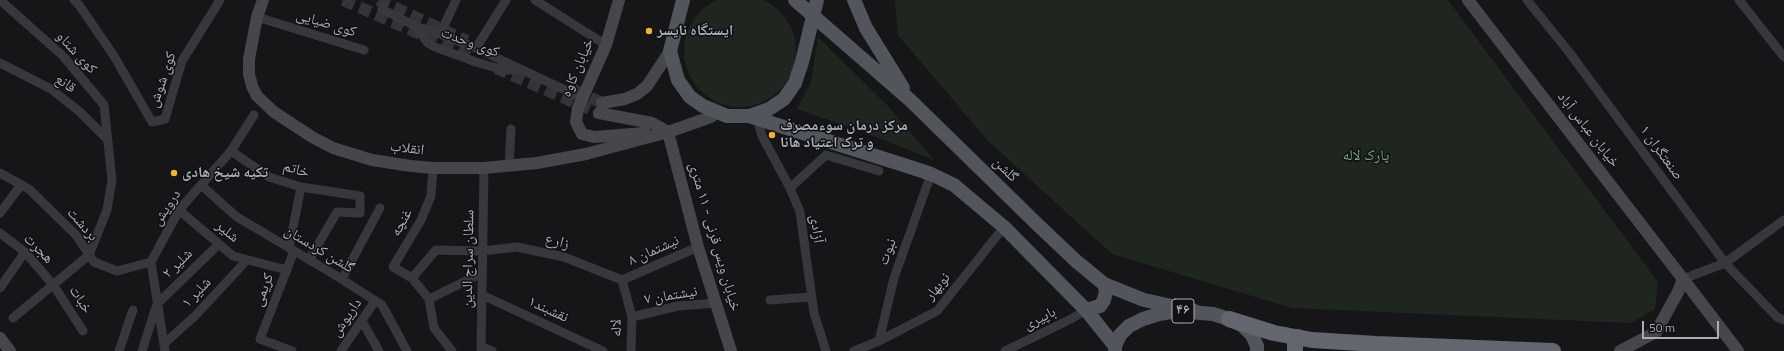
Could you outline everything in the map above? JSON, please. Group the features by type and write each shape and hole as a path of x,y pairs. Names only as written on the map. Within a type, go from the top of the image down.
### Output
{"highway":[{"path":"1229,319 1274,333 1297,344 1376,344 1553,351"}],"main road":[{"name":"انقلاب","path":"263,0 257,17 249,59 249,74 252,86 257,96 274,112 312,137 333,148 372,160 433,168 484,168 509,166 586,154 668,132 711,117 717,112"},
{"name":"خیابان کاوه","path":"619,0 606,45 578,108 576,122 582,134 594,137 640,132 668,132"},
{"path":"668,132 652,123 601,108 638,94 648,86 670,51 683,0"},
{"path":"678,18 692,0"},
{"name":"گلشن","path":"795,0 910,100 1076,261 1104,284 1144,300 1195,311"},
{"path":"753,117 784,99 795,83 802,62 817,0"},
{"path":"854,0 866,28 910,100"},
{"name":"خیابان عباس آباد","path":"1468,0 1738,351"},
{"path":"670,51 678,80 690,97 703,106 727,116 753,117 931,174 954,185 1004,227 1086,310 1115,348"},
{"name":"خیابان ویس قرنی - ۱۱ متری","path":"668,132 698,247 731,351"},
{"path":"1620,351 1656,332 1678,292 1683,279"},
{"path":"1086,310 1100,306 1104,300 1106,291 1104,284"},
{"name":"۴۶","path":"1115,348 1120,335 1129,326 1143,319 1159,314 1195,311 1213,314 1229,319 1243,326 1252,335 1257,346 1257,351"},
{"path":"0,338 10,351"}],"street":[{"name":"کوی شتاو","path":"0,0 63,56 104,105 112,180 108,210 90,255"},
{"name":"کوی شوش","path":"74,0 114,56 152,122 165,119 182,61 220,0"},
{"name":"کوی وحدت","path":"386,0 382,9 415,26 476,48 582,98"},
{"path":"440,34 456,0"},
{"path":"476,48 506,0"},
{"path":"535,0 606,45"},
{"name":"۱ صنعتگران","path":"1527,0 1569,52 1725,263 1781,318"},
{"path":"1739,0 1784,57"},
{"name":"کوی ضیایی","path":"257,17 364,50"},
{"name":"کوی وحدت","path":"415,26 428,43 435,47 476,62 504,70 524,70"},
{"name":"قانع","path":"0,63 50,90 80,112 107,139"},
{"name":"درویش","path":"151,262 179,210 231,151 254,114"},
{"name":"آزادی","path":"753,117 790,188 800,212 811,297 814,313 826,351"},
{"path":"509,166 511,129"},
{"name":"خاتم","path":"231,151 270,177 301,187 360,196 360,213"},
{"path":"790,188 826,155 879,171"},
{"name":"غنچه","path":"412,278 393,267 422,220 431,196 433,168"},
{"name":"سلطان سراج الدین","path":"482,349 484,168"},
{"name":"بردشت","path":"0,173 29,190 76,235 94,262 117,271 151,262"},
{"name":"نبوت","path":"878,341 894,278 931,174"},
{"path":"0,213 21,185"},
{"name":"گلشن کردستان","path":"201,185 237,217 342,279 382,305 407,351"},
{"name":"کریمی","path":"292,351 260,339 287,270 292,250 301,187"},
{"path":"342,279 380,208"},
{"name":"شلیر","path":"179,210 234,256 287,270"},
{"path":"309,260 337,212 360,213 373,222"},
{"path":"1683,279 1725,263 1784,220"},
{"name":"نوبهار","path":"854,351 878,341 937,311 1004,227"},
{"name":"هجرت","path":"0,233 25,252 54,286"},
{"name":"شلیر ۲","path":"157,304 219,244"},
{"name":"زارع","path":"412,278 436,250 482,251 517,247 564,257 622,280"},
{"name":"نیشتمان ۸","path":"622,280 698,247"},
{"path":"0,288 25,252"},
{"path":"13,318 90,255"},
{"name":"شلیر ۱","path":"165,347 247,260"},
{"path":"151,262 165,347"},
{"path":"429,299 482,273"},
{"path":"412,278 429,299 434,328 452,351"},
{"name":"لاله","path":"622,280 632,317 631,351"},
{"name":"خبات","path":"54,286 83,331"},
{"name":"نقشبند۱","path":"482,295 603,351"},
{"path":"770,300 811,297"},
{"name":"داریوش","path":"341,351 375,301"},
{"name":"نیشتمان ۷","path":"632,317 678,306 716,303"},
{"path":"142,351 157,304"},
{"path":"119,351 133,310"},
{"name":"باپیری","path":"1005,351 1071,319 1086,310"},
{"path":"1781,318 1784,310"},
{"path":"362,321 379,351"},
{"path":"482,349 492,351"}],"green space":[{"path":"740,-5 761,-1 780,11 792,30 796,51 792,72 780,91 761,103 740,107 719,103 700,91 688,72 684,51 688,30 700,11 719,-1"},
{"name":"پارک لاله","path":"895,0 1448,0 1658,282 1655,309 1631,323 1292,308 1112,254 988,141 898,35"},
{"path":"818,37 888,106 934,160 863,132 797,109 811,82"}],"tunnel":[{"path":"343,0 470,56"},
{"path":"378,0 467,41"},
{"path":"496,68 599,113"},
{"path":"574,90 602,103"}],"place":[{"name":"ایستگاه نایسر","path":"649,31"},
{"name":"مرکز درمان سوءمصرف و ترک اعتیاد هانا","path":"772,135"},
{"name":"تکیه شیخ هادی","path":"174,173"}]}
